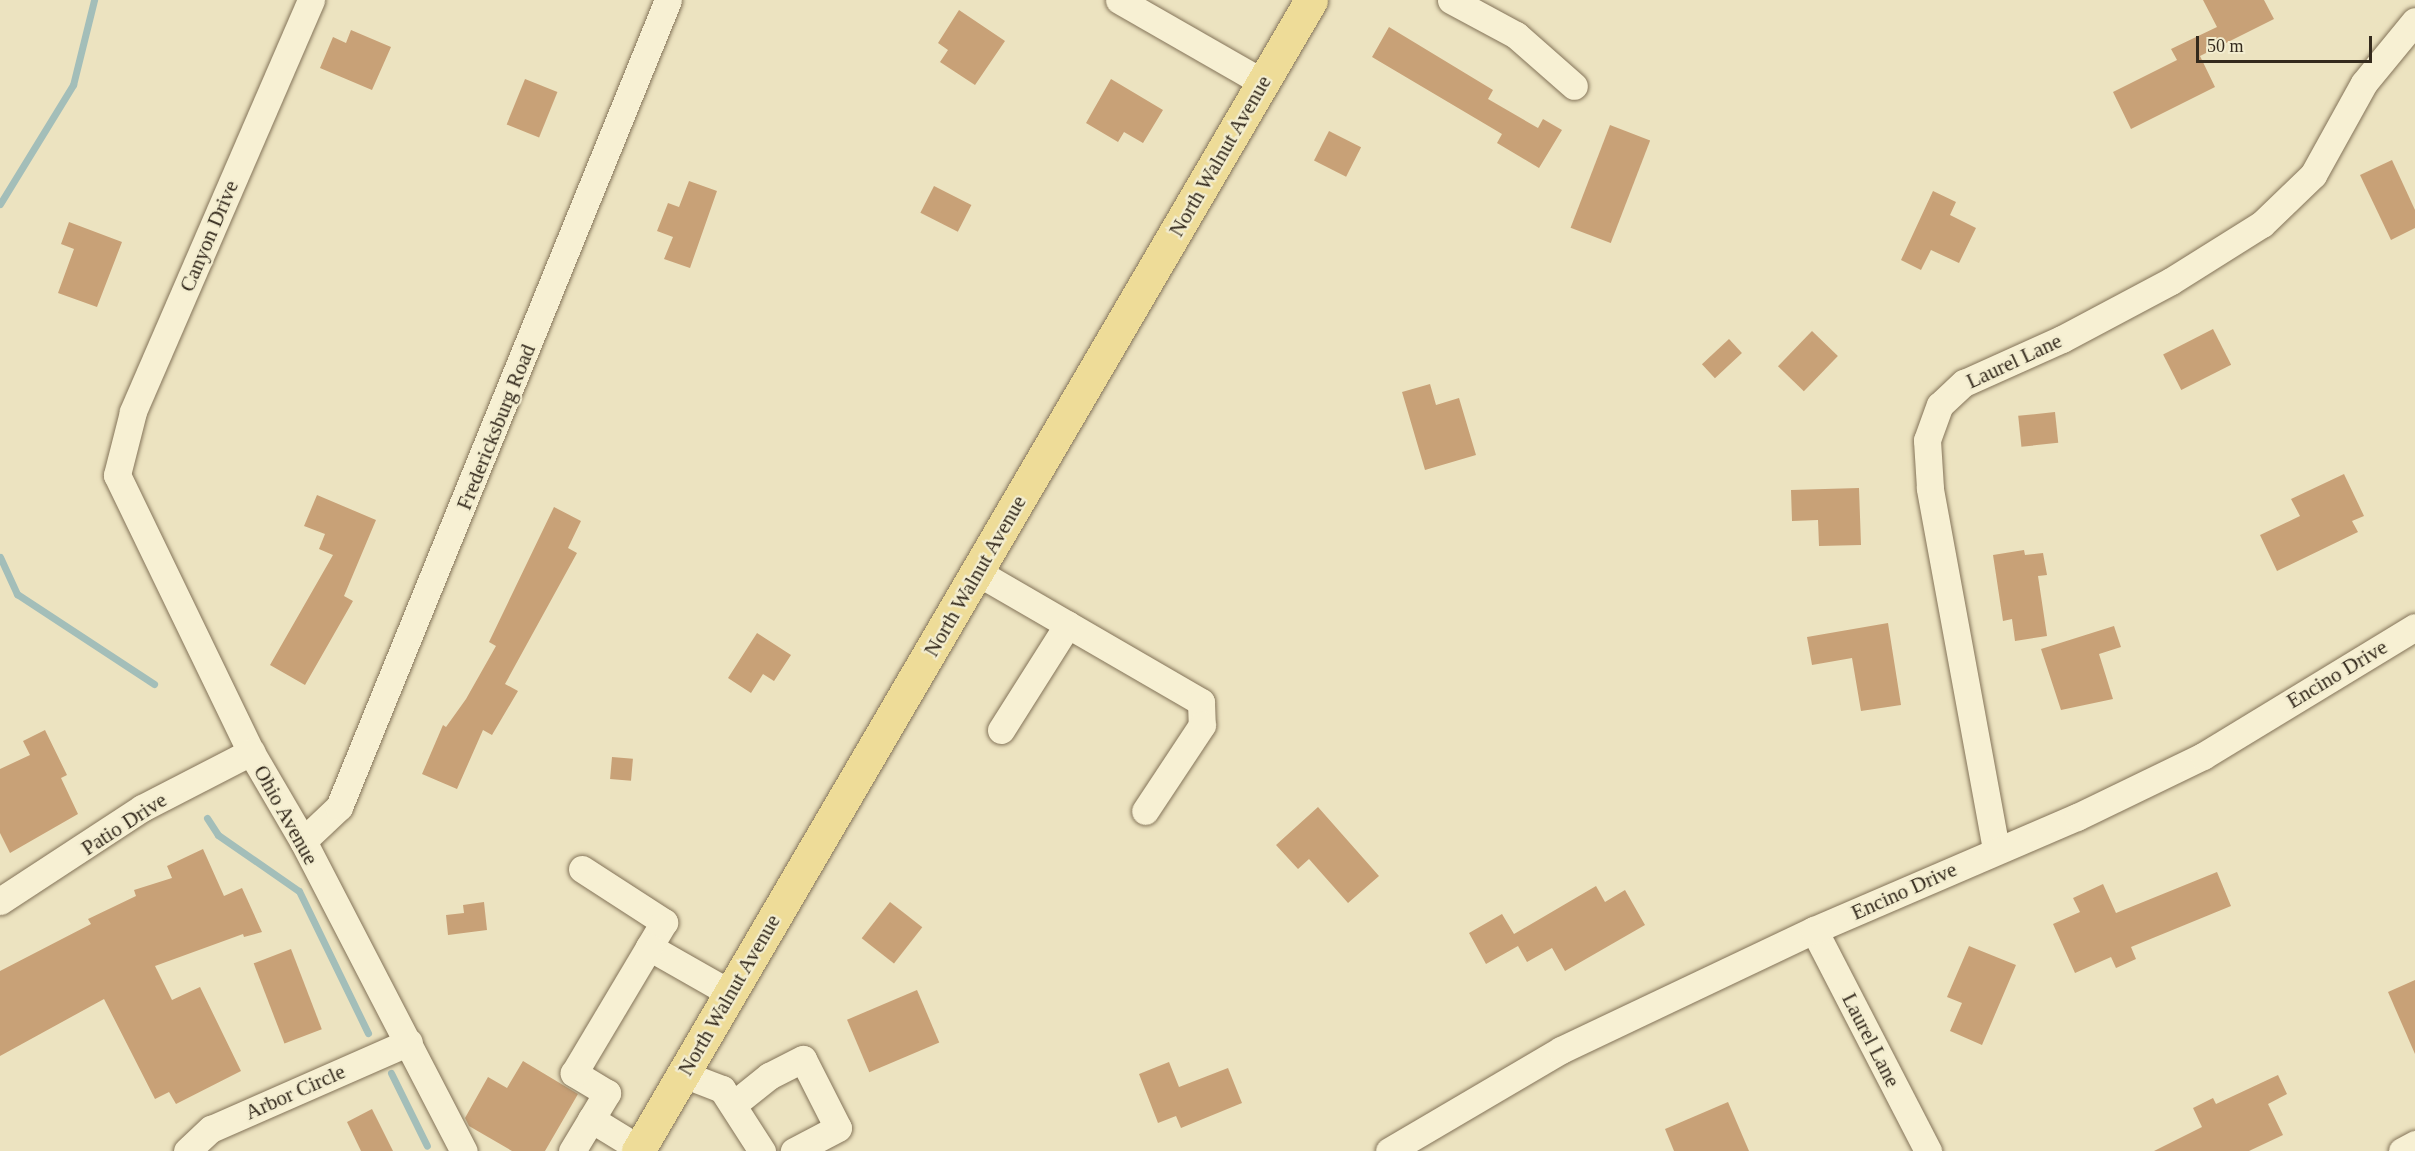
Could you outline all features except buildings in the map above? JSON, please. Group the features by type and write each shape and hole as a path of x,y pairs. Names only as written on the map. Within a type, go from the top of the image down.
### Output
{"main road":[{"name":"North Walnut Avenue","path":"639,1150 1311,0"}],"street":[{"name":"Canyon Drive","path":"117,475 133,412 311,0"},
{"name":"Fredericksburg Road","path":"303,841 339,807 668,0"},
{"path":"1119,0 1262,82"},
{"path":"1451,0 1516,35 1574,87"},
{"name":"Laurel Lane","path":"1996,849 1930,488 1927,440 1940,405 1964,383 2062,339 2171,281 2262,224 2313,175 2364,83 2415,21"},
{"name":"Ohio Avenue","path":"117,475 251,752 303,841 464,1151"},
{"path":"977,572 1201,702 1204,708 1202,725 1145,811"},
{"path":"1001,730 1068,624"},
{"name":"Encino Drive","path":"1389,1151 1561,1050 1814,930 1996,849 2077,817 2203,756 2415,627"},
{"name":"Patio Drive","path":"0,902 142,808 251,752"},
{"path":"572,1151 607,1093 574,1073 664,922 582,869"},
{"name":"Laurel Lane","path":"1814,930 1928,1151"},
{"path":"649,947 730,993"},
{"name":"Arbor Circle","path":"187,1151 211,1129 409,1042"},
{"path":"734,1104 769,1076 803,1059 838,1128 794,1151"},
{"path":"683,1074 722,1089 734,1104 762,1151"},
{"path":"591,1119 639,1150"},
{"path":"2402,1151 2415,1144"}],"waterway":[{"path":"0,204 73,85 94,0"},
{"path":"0,557 17,594 154,684"},
{"path":"207,818 218,835 299,891 368,1033"},
{"path":"391,1073 427,1146"}]}
